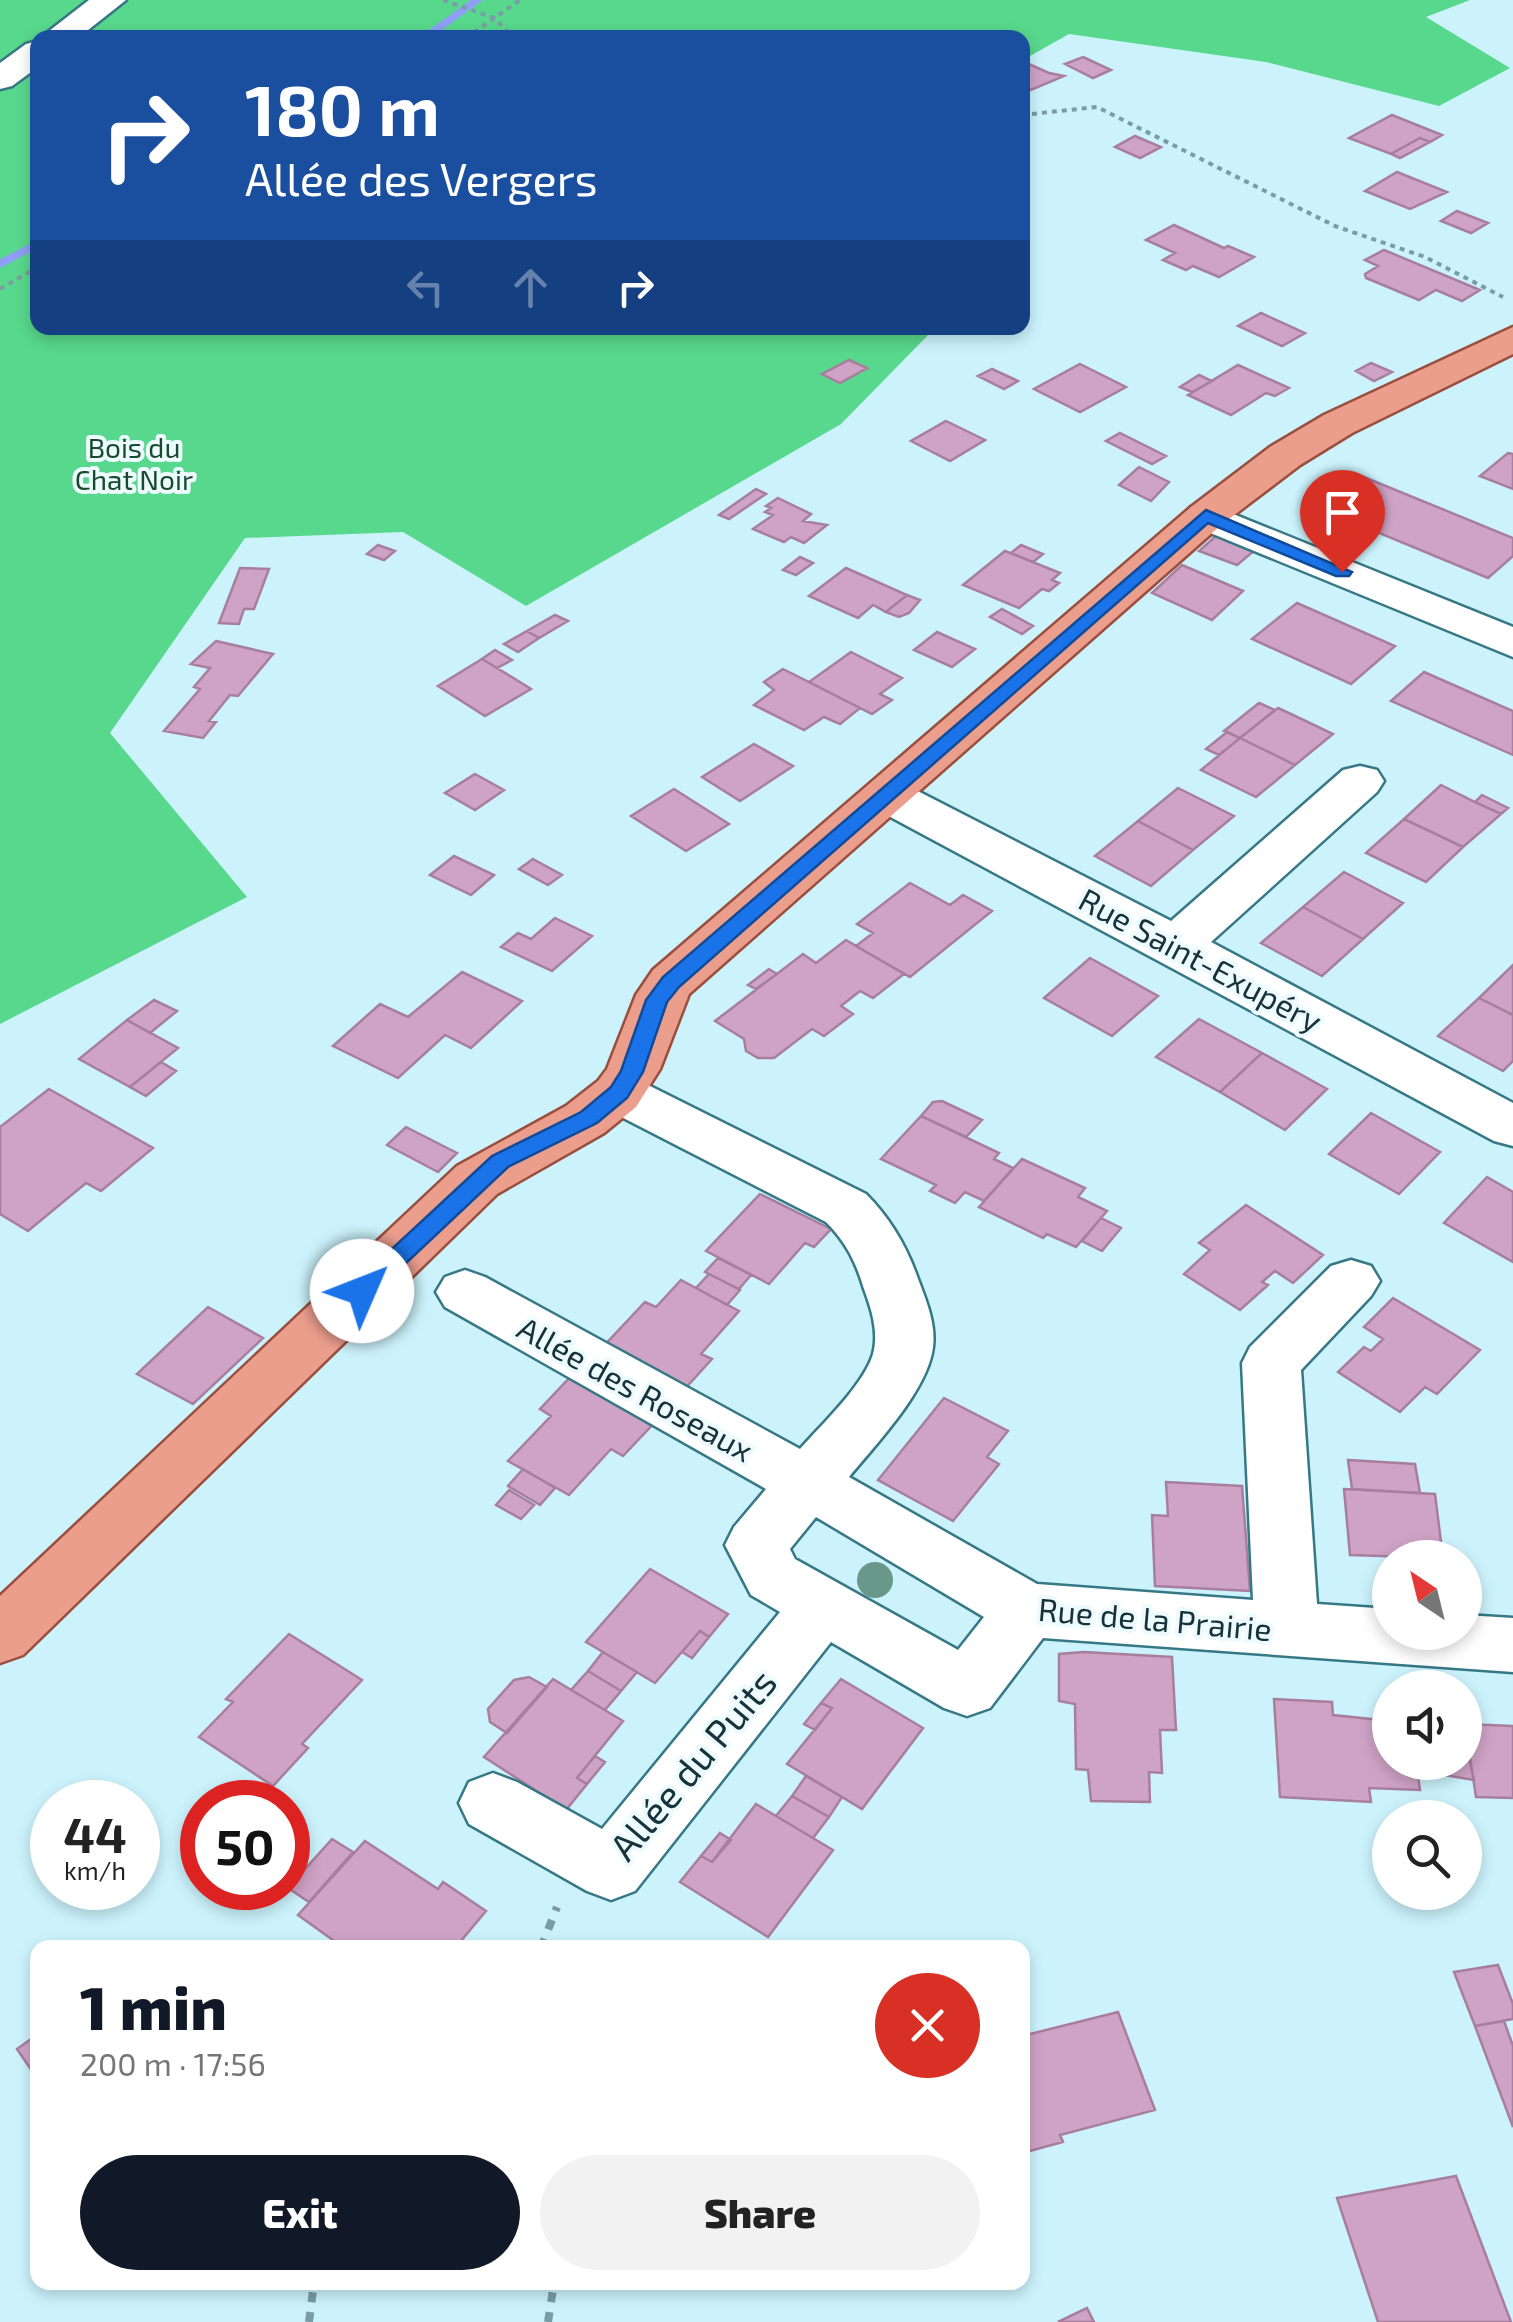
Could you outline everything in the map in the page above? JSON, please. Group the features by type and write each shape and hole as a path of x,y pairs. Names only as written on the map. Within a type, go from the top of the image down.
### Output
{"main road":[{"path":"0,1636 477,1180 523,1148 589,1118 619,1092 632,1072 657,1000 671,982 1206,516 1286,456 1338,424 1513,339"}],"street":[{"path":"67,30 110,0"},
{"path":"0,79 30,57"},
{"path":"1206,516 1513,643"},
{"path":"1176,944 1360,781"},
{"name":"Rue Saint-Exupéry","path":"887,794 1176,944 1513,1127"},
{"path":"619,1092 846,1208 868,1228 881,1250 904,1324 903,1355 892,1377 756,1545 772,1577 967,1688 1027,1610"},
{"path":"1287,1629 1271,1363 1351,1281"},
{"name":"Allée des Roseaux","path":"465,1292 808,1483"},
{"name":"Rue de la Prairie","path":"808,1483 1027,1610 1513,1645"},
{"name":"Allée du Puits","path":"493,1803 611,1869 822,1607"}],"path":[{"path":"443,0 494,18 506,30"},
{"path":"477,30 520,0"},
{"path":"1030,114 1098,108 1334,226 1425,257 1513,301"},
{"path":"0,289 30,272"},
{"path":"309,2322 313,2290"},
{"path":"548,2322 554,2290"}],"green space":[{"name":"Bois du Chat Noir","path":"0,0 1470,0 1426,17 1510,68 1439,106 1266,62 1069,34 1030,56 1030,30 30,30 30,335 928,335 841,424 526,606 403,532 245,538 110,733 247,897 0,1024"}],"building":[{"path":"1083,57 1111,70 1093,78 1065,64"},
{"path":"1030,65 1064,76 1031,90"},
{"path":"1392,115 1442,135 1430,142 1420,138 1391,154 1349,138"},
{"path":"1135,136 1161,147 1140,158 1115,147"},
{"path":"1420,138 1430,142 1400,158 1391,154"},
{"path":"1397,172 1447,192 1410,209 1365,191"},
{"path":"1457,211 1488,223 1471,233 1441,221"},
{"path":"1174,225 1254,257 1219,277 1193,266 1186,270 1163,260 1175,253 1146,240"},
{"path":"1384,250 1480,290 1462,301 1436,290 1419,300 1366,278 1365,274 1378,266 1365,260"},
{"path":"1261,313 1305,333 1282,346 1238,326"},
{"path":"849,360 867,368 840,383 822,374"},
{"path":"1371,363 1392,372 1374,381 1356,371"},
{"path":"1080,364 1126,387 1080,412 1034,389"},
{"path":"1238,365 1289,388 1275,396 1266,393 1231,415 1188,395"},
{"path":"992,369 1018,381 1004,389 978,376"},
{"path":"1199,375 1212,381 1192,392 1180,387"},
{"path":"946,421 985,440 950,461 911,441"},
{"path":"1120,433 1166,456 1152,464 1106,441"},
{"path":"1508,453 1513,454 1513,489 1480,476"},
{"path":"1139,467 1169,482 1151,501 1119,485"},
{"path":"1354,473 1513,538 1513,556 1488,578 1314,506"},
{"path":"756,489 766,494 729,519 719,515"},
{"path":"778,498 811,514 803,521 827,525 804,543 791,537 784,542 753,529 773,515 765,512 771,508 766,506"},
{"path":"1217,535 1255,550 1237,565 1199,551"},
{"path":"378,545 395,551 384,560 367,554"},
{"path":"1021,545 1043,554 1033,562 1011,553"},
{"path":"1005,551 1060,573 1052,580 1059,583 1049,591 1042,589 1019,608 963,585"},
{"path":"800,557 813,563 796,575 783,570"},
{"path":"1182,565 1243,591 1212,620 1152,593"},
{"path":"240,568 269,569 254,609 244,609 239,624 219,623"},
{"path":"846,568 907,595 886,612 873,605 858,618 809,596"},
{"path":"907,595 920,600 909,613 899,617 886,612"},
{"path":"1297,603 1395,646 1351,684 1252,639"},
{"path":"1002,609 1033,626 1022,634 990,617"},
{"path":"555,615 568,621 539,638 527,631"},
{"path":"527,631 539,638 518,652 504,644"},
{"path":"937,632 975,649 952,667 914,650"},
{"path":"216,641 273,654 238,696 230,695 209,721 216,722 203,738 164,731 200,689 194,687 210,668 191,664"},
{"path":"495,650 512,660 497,668 482,659"},
{"path":"851,652 902,678 880,694 892,700 872,714 809,682"},
{"path":"482,659 531,689 485,716 438,686"},
{"path":"783,669 860,708 840,724 824,717 804,730 754,705 774,690 764,682"},
{"path":"1424,672 1513,711 1513,755 1391,701"},
{"path":"1259,703 1275,710 1240,738 1224,731"},
{"path":"1278,708 1333,734 1295,765 1240,738"},
{"path":"1227,732 1240,738 1219,755 1206,749"},
{"path":"1240,738 1295,765 1256,797 1201,770"},
{"path":"754,744 793,766 740,801 702,777"},
{"path":"475,774 504,790 475,810 445,793"},
{"path":"1441,785 1501,814 1463,847 1404,819"},
{"path":"1178,788 1234,816 1193,850 1138,821"},
{"path":"674,789 729,824 686,851 631,816"},
{"path":"1482,795 1508,808 1501,814 1475,802"},
{"path":"1404,819 1463,847 1426,882 1366,853"},
{"path":"1138,821 1193,850 1151,886 1095,856"},
{"path":"454,856 494,875 471,895 430,875"},
{"path":"533,859 562,875 548,885 519,869"},
{"path":"1344,872 1403,903 1363,939 1303,907"},
{"path":"910,883 950,905 963,895 992,911 910,977 856,946 873,933 857,924"},
{"path":"1303,907 1363,939 1322,976 1261,943"},
{"path":"555,918 592,936 552,971 501,947 518,933 531,939"},
{"path":"846,940 904,974 873,998 860,991 841,1006 853,1014 824,1036 812,1029 774,1058 758,1058 746,1051 744,1039 715,1021 803,954 816,963"},
{"path":"1090,958 1158,996 1112,1036 1044,998"},
{"path":"1513,965 1513,1015 1479,998"},
{"path":"769,969 777,974 756,989 748,985"},
{"path":"462,972 522,1001 471,1048 445,1035 398,1078 333,1046 380,1004 408,1017"},
{"path":"1479,998 1513,1015 1513,1061 1503,1071 1438,1036"},
{"path":"154,1000 177,1011 150,1033 127,1020"},
{"path":"1199,1019 1262,1053 1220,1092 1156,1057"},
{"path":"127,1020 178,1048 130,1087 79,1059"},
{"path":"1262,1053 1327,1089 1285,1130 1220,1092"},
{"path":"161,1062 176,1071 146,1096 130,1087"},
{"path":"49,1089 153,1148 101,1191 86,1183 28,1231 0,1214 0,1127"},
{"path":"942,1101 982,1120 966,1137 921,1116 933,1102"},
{"path":"1371,1113 1440,1152 1399,1194 1329,1154"},
{"path":"921,1116 999,1153 994,1159 1013,1168 984,1201 965,1192 955,1203 930,1191 936,1185 881,1159"},
{"path":"406,1127 457,1153 438,1172 387,1145"},
{"path":"1022,1159 1085,1188 1078,1197 1107,1211 1076,1247 1047,1234 1043,1238 979,1207"},
{"path":"1487,1177 1513,1192 1513,1262 1444,1223"},
{"path":"760,1194 831,1229 814,1247 805,1243 769,1284 706,1251"},
{"path":"1246,1205 1323,1255 1293,1283 1275,1271 1262,1282 1268,1285 1240,1310 1184,1274 1210,1250 1199,1243"},
{"path":"1101,1218 1121,1228 1102,1251 1082,1241"},
{"path":"718,1258 751,1275 739,1289 705,1272"},
{"path":"709,1274 740,1290 727,1305 696,1288"},
{"path":"681,1280 739,1311 701,1354 712,1359 682,1392 600,1350 645,1302 656,1307"},
{"path":"1393,1298 1480,1350 1437,1394 1425,1387 1400,1412 1338,1372 1364,1347 1371,1351 1383,1339 1364,1327"},
{"path":"208,1307 263,1338 193,1404 137,1374"},
{"path":"573,1374 657,1420 623,1456 611,1449 569,1495 508,1461 551,1416 540,1409"},
{"path":"944,1398 1008,1431 987,1457 999,1464 953,1521 878,1480"},
{"path":"1348,1460 1415,1464 1420,1493 1352,1489"},
{"path":"523,1469 555,1488 540,1505 508,1486"},
{"path":"1166,1482 1242,1486 1250,1591 1155,1586 1152,1515 1168,1516"},
{"path":"1344,1489 1435,1494 1441,1540 1372,1540 1372,1556 1350,1555"},
{"path":"509,1490 534,1505 521,1519 496,1505"},
{"path":"650,1569 728,1614 709,1637 700,1631 655,1683 586,1642"},
{"path":"700,1631 709,1637 692,1658 682,1652"},
{"path":"289,1634 362,1680 302,1744 308,1748 279,1780 264,1780 199,1737 233,1702 226,1699"},
{"path":"603,1652 637,1672 621,1691 588,1671"},
{"path":"1059,1654 1172,1657 1176,1730 1160,1730 1162,1773 1149,1772 1150,1802 1091,1801 1088,1770 1076,1769 1075,1704 1059,1701"},
{"path":"588,1671 621,1691 605,1710 571,1690"},
{"path":"529,1677 547,1687 507,1733 490,1722 488,1709 514,1680"},
{"path":"553,1679 623,1721 577,1778 587,1784 566,1810 484,1757"},
{"path":"841,1679 923,1728 862,1809 787,1764 832,1708 821,1703"},
{"path":"1274,1699 1332,1702 1333,1715 1372,1719 1372,1780 1419,1780 1420,1790 1369,1788 1371,1802 1280,1797"},
{"path":"821,1703 832,1708 815,1730 804,1724"},
{"path":"1482,1725 1513,1726 1513,1798 1476,1797 1473,1780 1482,1780"},
{"path":"595,1756 605,1762 587,1784 577,1778"},
{"path":"806,1776 842,1797 829,1817 792,1796"},
{"path":"792,1796 829,1817 813,1838 776,1816"},
{"path":"756,1804 833,1850 768,1937 680,1882 701,1856 712,1862"},
{"path":"720,1833 731,1840 712,1862 701,1856"},
{"path":"332,1839 353,1852 310,1901 310,1864"},
{"path":"365,1841 438,1889 443,1882 486,1911 462,1940 333,1940 298,1915 310,1910 310,1902"},
{"path":"1498,1965 1513,2004 1513,2019 1475,2026 1454,1972"},
{"path":"1118,2012 1155,2110 1060,2135 1063,2142 1030,2151 1030,2034"},
{"path":"1504,2021 1513,2046 1513,2127 1475,2026"},
{"path":"30,2040 30,2068 17,2049"},
{"path":"1456,2176 1511,2322 1378,2322 1337,2198"},
{"path":"1087,2308 1094,2322 1058,2322"}],"waterway":[{"path":"435,30 478,0"},
{"path":"0,264 30,247"}],"route":[{"path":"362,1291 500,1162 589,1118 619,1092 632,1072 657,1000 671,982 1206,516 1342,572"}]}
